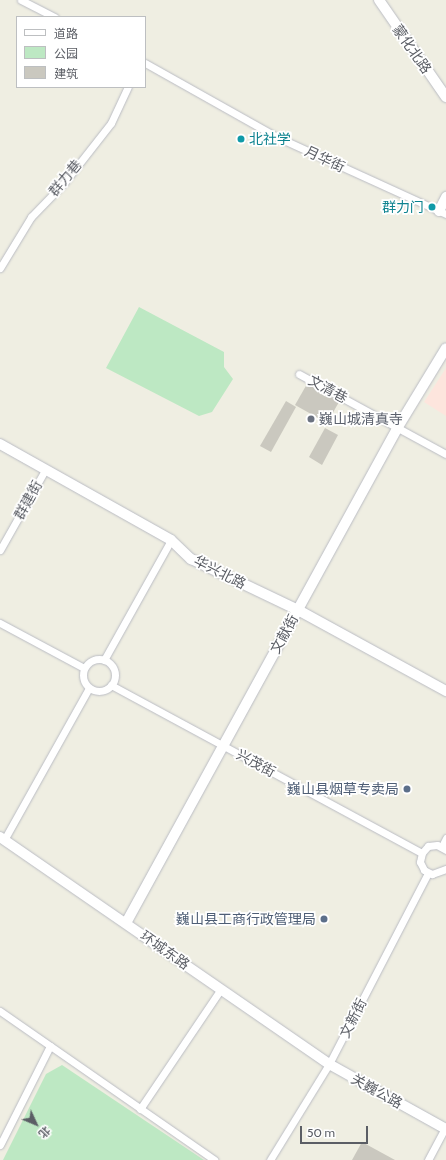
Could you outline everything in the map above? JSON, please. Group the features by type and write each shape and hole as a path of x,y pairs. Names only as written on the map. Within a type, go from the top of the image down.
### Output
{"main road":[{"name":"蒙化北路","path":"379,0 446,97"},
{"path":"443,213 446,197"},
{"name":"文献街","path":"126,923 398,427 446,348"},
{"name":"华兴北路","path":"0,444 171,540 191,559 298,610 446,690"},
{"name":"环城东路","path":"2,838 329,1064"},
{"name":"关巍公路","path":"329,1064 445,1128"}],"street":[{"path":"22,0 53,16"},
{"name":"月华街","path":"146,64 277,137 443,213"},
{"name":"群力巷","path":"0,268 31,217 64,183 111,123 128,88"},
{"name":"文清巷","path":"299,374 446,454"},
{"name":"群建街","path":"0,550 45,470"},
{"path":"104,660 171,540"},
{"path":"0,623 84,668"},
{"path":"95,659 104,660 114,670 111,685 103,690 89,688 84,681 84,668 95,659"},
{"name":"兴茂街","path":"111,685 422,853"},
{"path":"2,838 89,688"},
{"path":"446,838 444,848 428,846 422,853 420,862 428,872 437,874 446,869"},
{"name":"文新街","path":"270,1160 329,1064 428,872"},
{"path":"140,1109 221,989"},
{"path":"0,1011 214,1160"},
{"path":"0,1145 50,1046"},
{"path":"428,1160 445,1128"}],"shaded area":[{"path":"446,368 446,416 424,402"}],"green space":[{"path":"139,307 224,352 224,367 233,379 212,412 199,416 106,368"},
{"path":"62,1065 204,1160 3,1160 46,1074"}],"building":[{"path":"307,384 339,402 327,423 295,405"},
{"path":"286,401 296,407 271,452 260,446"},
{"path":"325,428 338,435 322,465 309,457"},
{"path":"362,1142 395,1160 352,1160"}],"place":[{"name":"北社学","path":"241,139"},
{"name":"群力门","path":"432,207"},
{"name":"巍山城清真寺","path":"311,419"},
{"name":"巍山县烟草专卖局","path":"407,789"},
{"name":"巍山县工商行政管理局","path":"324,919"}]}
